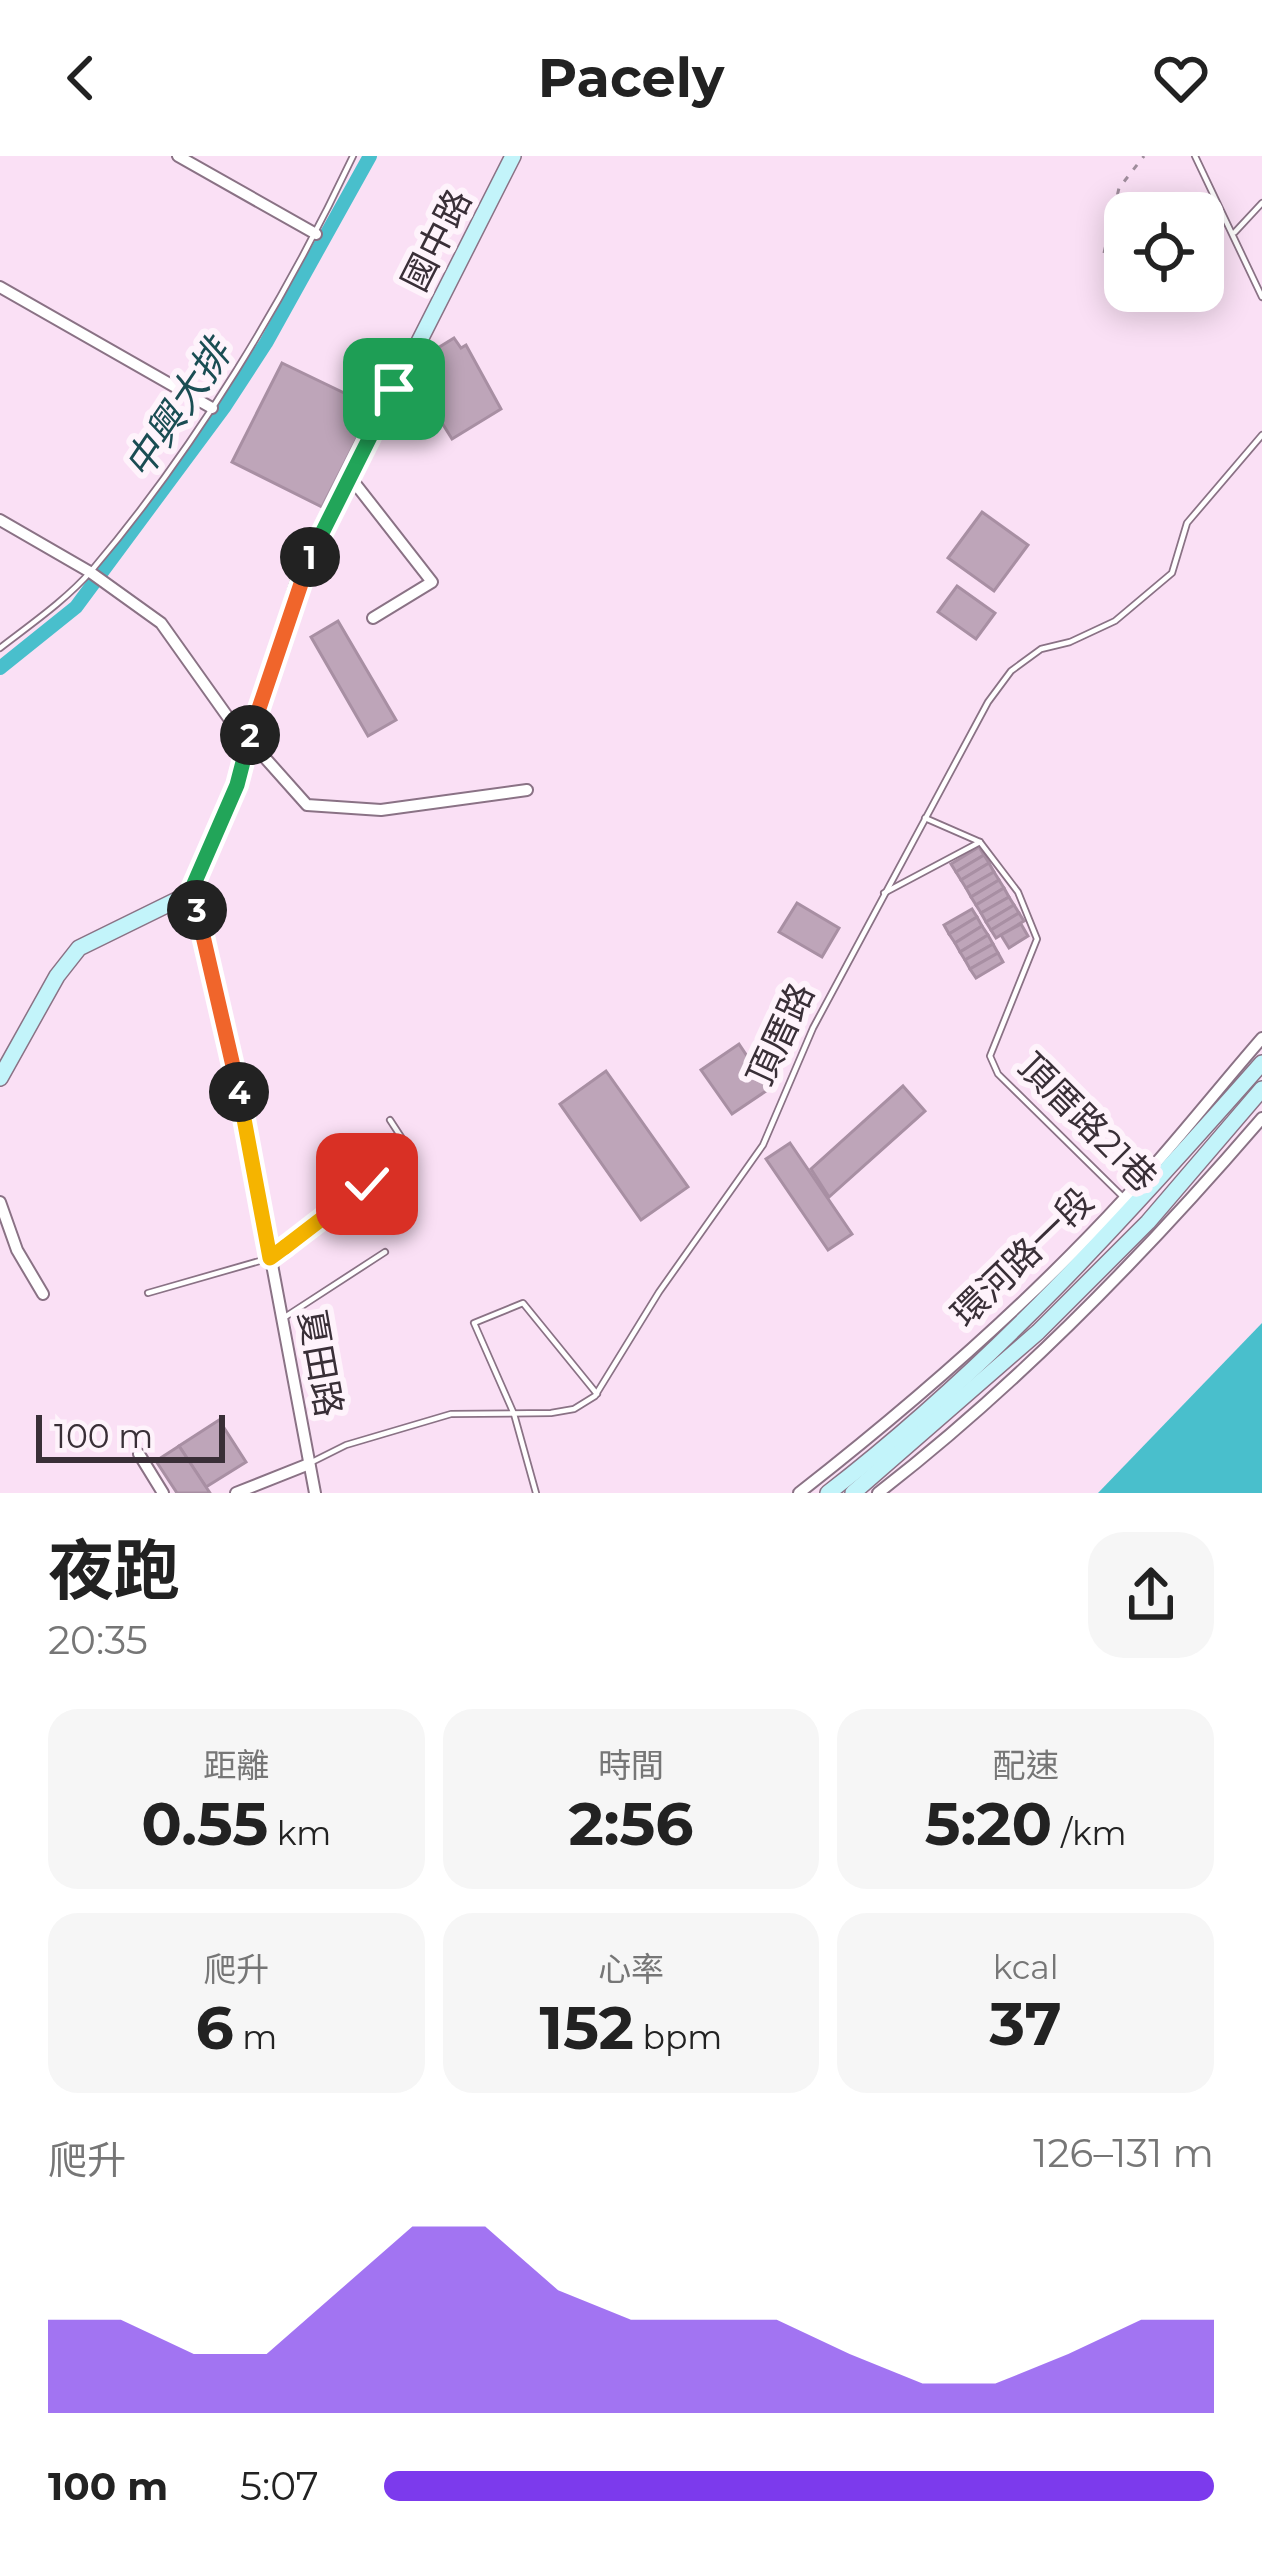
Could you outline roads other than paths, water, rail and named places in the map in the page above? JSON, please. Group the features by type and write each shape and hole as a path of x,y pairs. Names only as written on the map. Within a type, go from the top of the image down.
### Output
{"street":[{"path":"178,156 316,234"},
{"name":"國中路","path":"190,893 237,785 300,577 513,156"},
{"path":"0,287 212,408"},
{"path":"350,477 432,582 373,618"},
{"path":"0,520 91,572 161,623 247,744 258,750 307,805 381,810 527,790"},
{"path":"0,1078 57,976 79,948 190,893"},
{"name":"夏田路","path":"190,893 229,1036 315,1493"},
{"name":"環河路一段","path":"799,1493 968,1352 1129,1203 1262,1038"},
{"name":"環河路一段","path":"828,1493 980,1366 1262,1063"},
{"name":"環河路一段","path":"853,1493 1153,1227 1262,1089"},
{"name":"環河路一段","path":"878,1493 986,1403 1262,1118"},
{"path":"0,1202 17,1250 43,1294"},
{"path":"139,1454 163,1493"},
{"path":"236,1493 309,1464"}],"lane":[{"path":"0,648 91,572 212,408 316,234 353,156"},
{"path":"1196,156 1262,296"},
{"path":"1235,232 1262,203"},
{"name":"頂厝路","path":"597,1394 659,1292 763,1145 813,1028 988,702 1011,671 1041,649 1070,643 1114,622 1172,574 1187,523 1262,435"},
{"name":"頂厝路21巷","path":"925,818 980,842 1018,892 1037,939 990,1056 998,1074 1153,1227"},
{"path":"884,893 980,842"},
{"path":"148,1293 270,1258 401,1162 405,1142 390,1120"},
{"path":"285,1317 385,1252"},
{"path":"309,1464 346,1445 451,1414 514,1414 574,1409 597,1394 523,1303 474,1323 514,1414 536,1493"}],"water":[{"path":"1262,1323 1262,1493 1098,1493"}],"waterway":[{"name":"中興大排","path":"0,668 76,607 225,406 266,343 370,156"}]}
